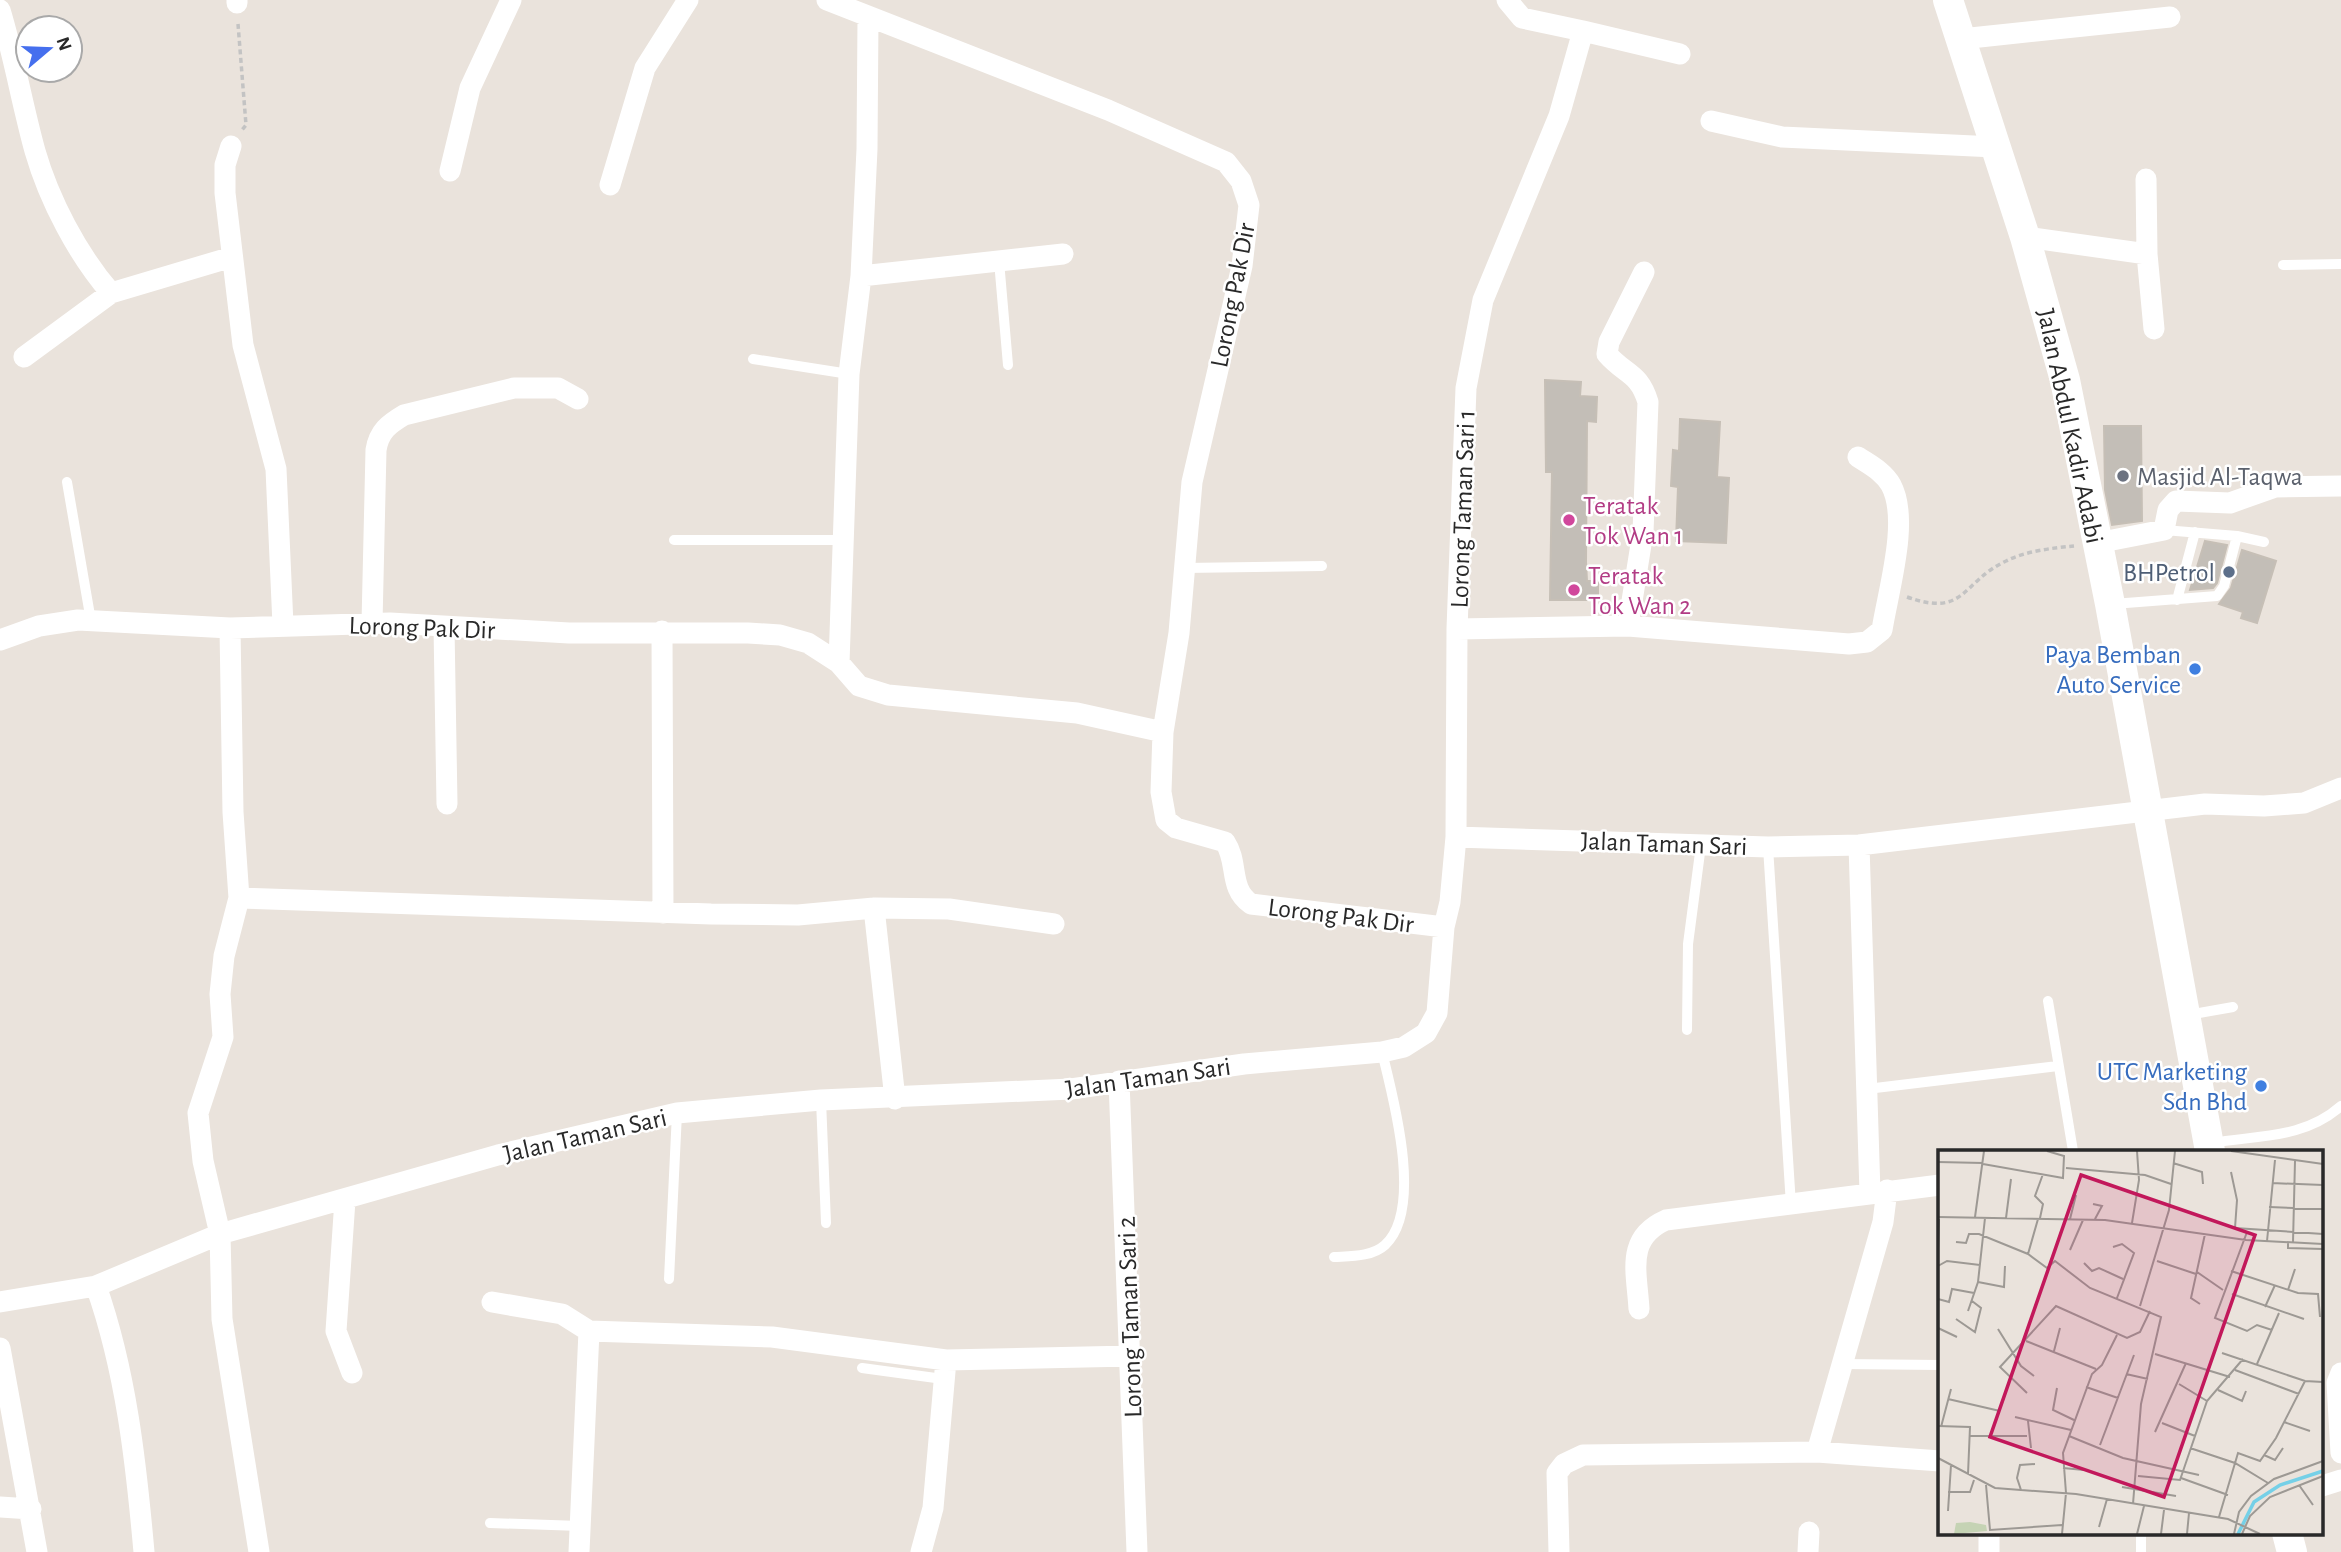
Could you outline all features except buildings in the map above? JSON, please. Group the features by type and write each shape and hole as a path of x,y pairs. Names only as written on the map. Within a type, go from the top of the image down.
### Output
{"main road":[{"name":"Jalan Abdul Kadir Adabi","path":"1948,0 2025,237 2065,380 2110,604 2209,1148"},
{"path":"2287,1534 2292,1552"}],"street":[{"path":"450,171 470,88 511,0"},
{"path":"610,185 645,68 688,0"},
{"name":"Lorong Pak Dir","path":"827,0 1120,115 1226,162 1241,181 1249,205 1242,266 1192,482 1179,633 1163,732 1161,792 1166,820 1176,828 1225,842 1231,851 1234,884 1240,897 1251,904 1444,927"},
{"path":"1507,0 1522,18 1680,54"},
{"path":"0,10 36,153 60,211 96,276 111,292"},
{"path":"1961,39 2170,17"},
{"path":"839,663 849,374 861,276 867,149 868,18"},
{"name":"Lorong Taman Sari 1","path":"1456,837 1457,629 1466,388 1483,300 1530,192 1559,116 1583,31"},
{"path":"1711,121 1782,137 1995,147"},
{"path":"231,146 225,165 225,193 243,345 276,469 283,625"},
{"path":"2146,179 2147,254 2154,329"},
{"path":"2025,237 2147,254"},
{"path":"861,276 1063,254"},
{"path":"24,357 111,292 232,257"},
{"path":"1628,626 1643,532 1648,402 1643,386 1634,374 1607,354 1609,342 1644,272"},
{"path":"372,623 376,450 378,437 389,424 404,415 514,388 558,388 578,399"},
{"path":"1457,629 1628,626 1849,644 1867,642 1882,630 1899,523 1898,502 1890,483 1878,469 1858,457"},
{"path":"2097,543 2164,530 2168,510 2176,501 2230,503 2275,487 2341,486"},
{"name":"Lorong Pak Dir","path":"0,640 39,626 78,620 230,628 372,623 569,633 662,631 780,635 808,643 839,663 859,686 888,695 1077,713 1163,732"},
{"path":"444,627 447,804"},
{"path":"230,628 233,675 233,812 239,898 224,956 220,994 223,1037 198,1113 203,1161 220,1234 222,1319 259,1552"},
{"path":"662,631 663,913"},
{"name":"Jalan Taman Sari","path":"0,1301 96,1286 220,1234 498,1155 677,1114 821,1100 895,1099 1071,1089 1244,1064 1382,1052 1404,1047 1426,1033 1437,1013 1444,927 1450,902 1456,837 1768,847 1859,845 2205,804 2264,806 2304,803 2341,788"},
{"path":"1818,1452 1883,1222 1867,1089 1859,845"},
{"path":"239,898 663,913 798,915 874,908 949,909 1054,924"},
{"path":"874,908 895,1099"},
{"name":"Lorong Taman Sari 2","path":"1119,1081 1137,1552"},
{"path":"1639,1309 1636,1255 1639,1241 1647,1231 1666,1220 1938,1185"},
{"path":"345,1200 336,1331 352,1373"},
{"path":"96,1286 118,1359 137,1470 144,1552"},
{"path":"492,1302 562,1314 589,1331 772,1337 944,1370 1131,1356"},
{"path":"579,1552 589,1331"},
{"path":"0,1348 37,1552"},
{"path":"921,1552 933,1508 944,1370"},
{"path":"2341,1373 2337,1384 2341,1454"},
{"path":"1559,1552 1555,1485 1557,1473 1573,1458 1583,1455 1818,1452 1938,1461"},
{"path":"2324,1485 2341,1480"},
{"path":"0,1507 31,1509"},
{"path":"1989,1534 1989,1552"}],"lane":[{"path":"999,261 1008,365"},
{"path":"2283,265 2341,264"},
{"path":"752,359 849,374"},
{"path":"66,482 92,621"},
{"path":"2164,530 2237,536 2263,542"},
{"path":"2176,600 2195,533"},
{"path":"2110,604 2217,596 2224,586 2237,536"},
{"path":"674,540 843,540"},
{"path":"1184,568 1322,566"},
{"path":"1686,1030 1688,944 1701,845"},
{"path":"1768,847 1791,1205"},
{"path":"2048,1001 2073,1150"},
{"path":"2183,1016 2233,1007"},
{"path":"1334,1257 1362,1256 1385,1246 1397,1228 1403,1193 1404,1153 1382,1052"},
{"path":"1867,1089 2058,1066"},
{"path":"821,1100 826,1223"},
{"path":"2209,1148 2302,1130 2328,1118 2341,1106"},
{"path":"669,1279 677,1114"},
{"path":"1842,1364 1938,1365"},
{"path":"862,1368 944,1370"},
{"path":"490,1523 580,1526"},
{"path":"2141,1534 2141,1552"}],"path":[{"path":"231,146 246,125 237,1"},
{"path":"1928,605 1947,604 1961,597 1987,572 2007,560 2051,548 2097,543"}],"place":[{"name":"Masjid Al-Taqwa","path":"2123,476"},
{"name":"Teratak Tok Wan 1","path":"1569,520"},
{"name":"BHPetrol","path":"2229,572"},
{"name":"Teratak Tok Wan 2","path":"1574,590"},
{"name":"Paya Bemban Auto Service","path":"2195,669"},
{"name":"UTC Marketing Sdn Bhd","path":"2261,1086"}]}
